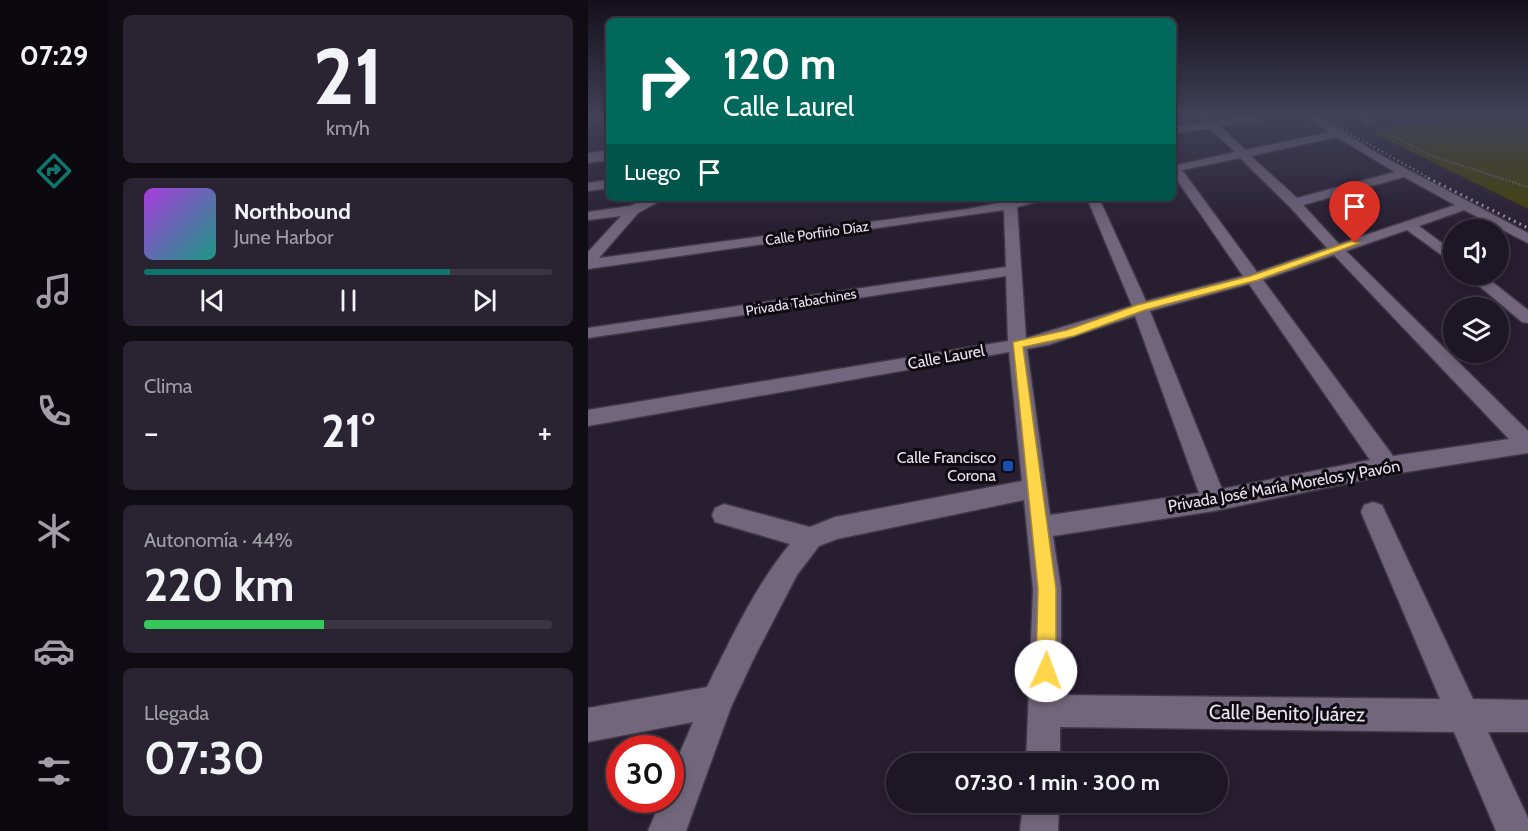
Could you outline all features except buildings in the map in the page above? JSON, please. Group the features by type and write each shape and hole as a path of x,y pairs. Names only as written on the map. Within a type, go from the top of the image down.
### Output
{"street":[{"path":"1176,167 1243,155 1294,202 1337,250 1528,445"},
{"path":"1374,155 1528,239"},
{"path":"1176,170 1387,466"},
{"path":"1294,202 1405,172"},
{"path":"588,188 606,185"},
{"path":"588,216 633,210 653,201"},
{"path":"1094,201 1141,308 1214,501"},
{"path":"1009,202 1017,344 1047,599 1043,753"},
{"name":"Calle Porfirio Díaz","path":"588,263 1009,202"},
{"name":"Calle Laurel","path":"588,418 1070,333 1141,308 1254,278 1466,205"},
{"path":"588,263 633,210"},
{"path":"1409,225 1443,251"},
{"name":"Privada Tabachines","path":"588,333 1014,270"},
{"path":"1486,285 1528,318"},
{"name":"Privada José María Morelos y Pavón","path":"1040,527 1214,501 1387,466 1528,445"},
{"path":"666,830 717,702 743,647 788,566 810,538 835,528 1035,488"},
{"path":"1373,512 1515,831"},
{"path":"724,515 810,538"},
{"path":"588,725 717,702"},
{"name":"Calle Benito Juárez","path":"1045,711 1528,716"},
{"path":"1039,831 1040,813"}],"path":[{"path":"1428,155 1460,167 1528,187"}],"shaded area":[{"path":"1417,155 1528,155 1528,209"}],"railway":[{"path":"1388,155 1431,179"},
{"path":"1428,178 1528,228"}],"place":[{"name":"Calle Francisco Corona","path":"1008,466"}],"route":[{"path":"1046,671 1047,589 1017,344 1042,341 1070,333 1141,308 1254,278 1355,243"}]}
